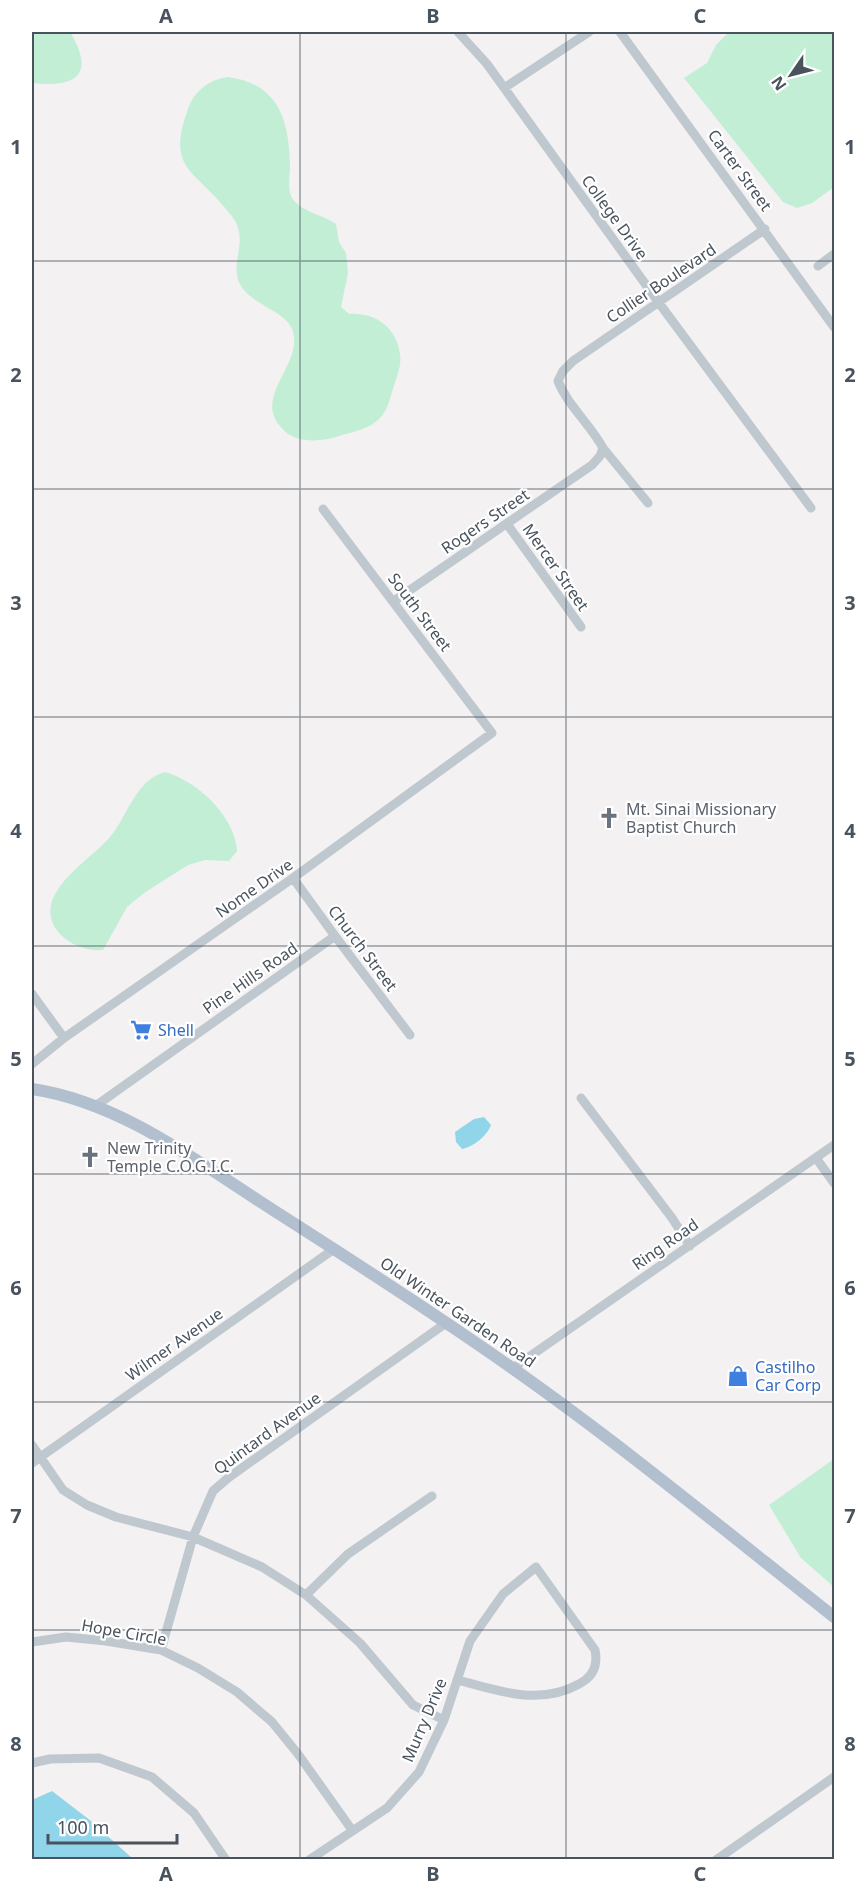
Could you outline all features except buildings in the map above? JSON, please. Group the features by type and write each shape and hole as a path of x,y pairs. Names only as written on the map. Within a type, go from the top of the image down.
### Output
{"main road":[{"name":"Old Winter Garden Road","path":"32,1089 94,1107 146,1131 334,1249 513,1368 590,1425 834,1617"}],"street":[{"name":"College Drive","path":"458,32 487,64 659,303 811,508"},
{"path":"504,88 589,32"},
{"name":"Carter Street","path":"620,32 834,327"},
{"name":"Collier Boulevard","path":"603,448 593,431 564,395 558,381 563,371 573,361 765,229"},
{"path":"818,266 834,254"},
{"path":"603,448 648,503"},
{"name":"Rogers Street","path":"394,601 592,465 600,456 603,448"},
{"name":"South Street","path":"323,509 492,733"},
{"name":"Mercer Street","path":"507,524 581,627"},
{"name":"Nome Drive","path":"32,1064 64,1038 293,878 492,733"},
{"name":"Church Street","path":"293,878 410,1035"},
{"name":"Pine Hills Road","path":"94,1107 335,936"},
{"path":"32,994 64,1038"},
{"path":"581,1098 672,1218 690,1246"},
{"name":"Ring Road","path":"513,1368 834,1145"},
{"path":"816,1158 834,1183"},
{"name":"Wilmer Avenue","path":"36,1460 334,1249"},
{"name":"Quintard Avenue","path":"161,1650 194,1538 213,1491 446,1323"},
{"path":"32,1445 36,1460 63,1490 87,1505 116,1517 194,1538 262,1567 306,1595 360,1643 413,1705 444,1720"},
{"path":"306,1595 348,1554 432,1496"},
{"name":"Murry Drive","path":"309,1860 387,1808 419,1772 444,1720 470,1641 503,1594 536,1567 596,1650 595,1668 585,1681 567,1691 543,1696 511,1695 458,1680"},
{"name":"Hope Circle","path":"32,1642 66,1637 161,1650 198,1668 237,1692 272,1722 298,1754 352,1830"},
{"path":"32,1763 50,1759 99,1758 152,1777 194,1813 226,1860"},
{"path":"716,1860 834,1777"}],"green space":[{"path":"32,32 70,32 81,59 81,68 77,76 60,83 32,83"},
{"path":"729,32 834,32 834,187 812,203 797,208 783,202 684,78 707,63 716,45"},
{"path":"228,77 259,87 270,96 278,107 287,134 290,195 301,207 336,224 339,242 346,253 348,273 341,307 349,314 367,316 383,323 398,344 399,367 391,397 376,422 361,430 327,439 301,439 286,432 273,414 276,389 293,351 294,338 290,325 243,289 237,274 240,236 236,222 194,176 182,156 180,144 182,129 194,97 209,83"},
{"path":"165,772 189,783 212,802 229,825 235,838 237,851 229,861 205,860 188,865 144,893 127,907 103,950 86,949 75,945 61,935 52,921 51,907 55,894 64,881 110,837 146,783"},
{"path":"834,1459 834,1587 801,1558 769,1505"}],"water":[{"path":"484,1117 491,1125 486,1133 475,1143 462,1149 456,1142 455,1132 474,1119"},
{"path":"52,1791 91,1821 133,1859 32,1859 32,1800"}],"place":[{"name":"Mt. Sinai Missionary Baptist Church","path":"609,818"},
{"name":"Shell","path":"141,1030"},
{"name":"New Trinity Temple C.O.G.I.C.","path":"90,1157"},
{"name":"Castilho Car Corp","path":"738,1376"}]}
